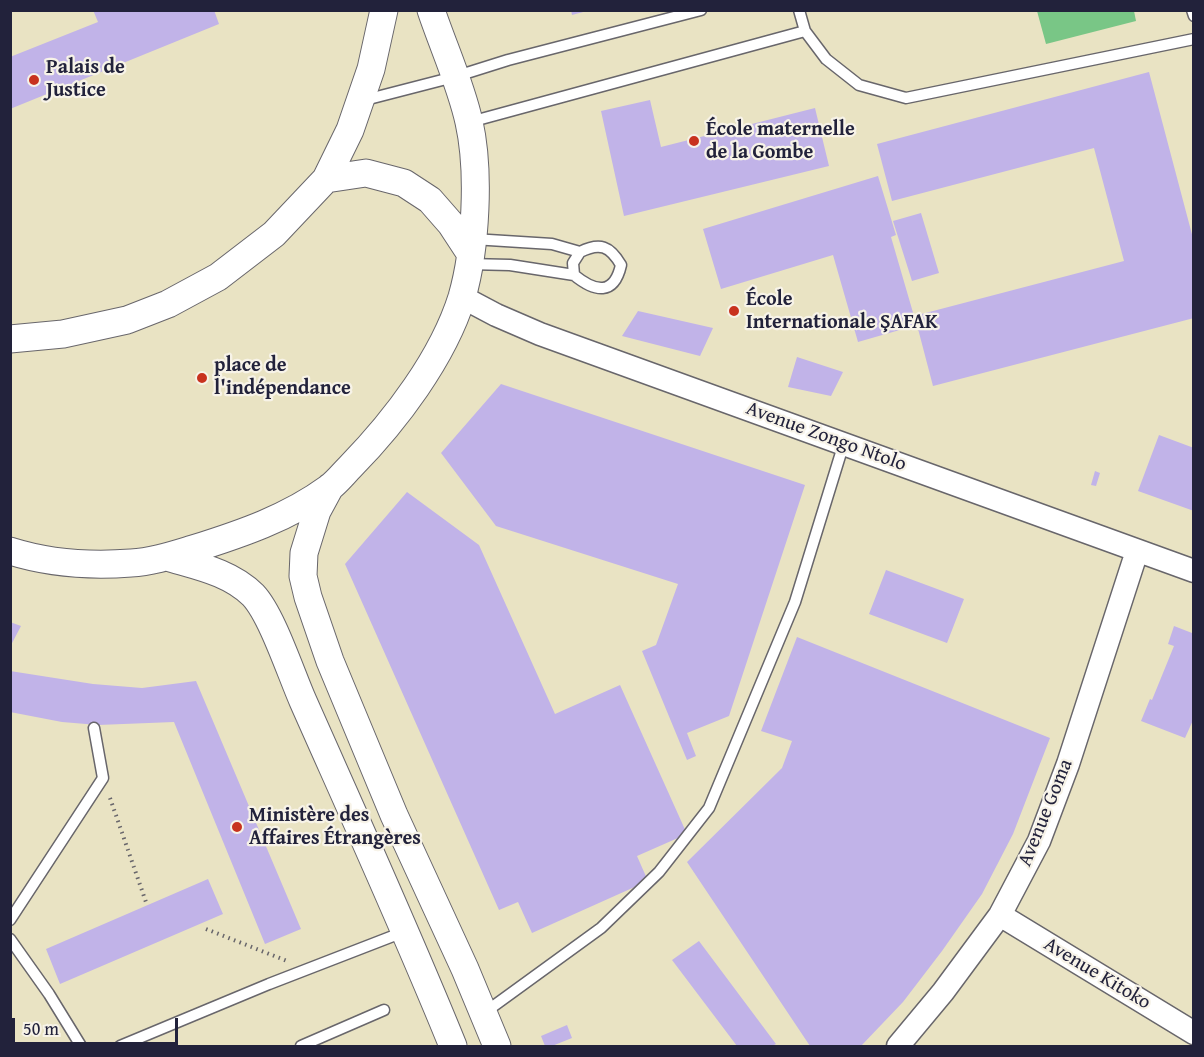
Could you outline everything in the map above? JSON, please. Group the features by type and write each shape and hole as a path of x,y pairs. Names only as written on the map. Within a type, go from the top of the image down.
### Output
{"street":[{"path":"10,339 63,334 127,320 168,304 218,277 274,234 326,179 350,130 361,101 371,69 384,10"},
{"path":"10,551 69,563 133,563 167,557 250,530 290,512 330,487 365,452 406,401 442,344 462,297 470,252 475,192 469,122 431,10"},
{"path":"326,179 366,173 404,183 430,200 451,224 470,252"},
{"name":"Avenue Zongo Ntolo","path":"462,297 540,334 1194,571"},
{"path":"330,487 309,531 304,553 303,576 330,661 394,815 465,969 497,1047"},
{"name":"Avenue Goma","path":"898,1047 1000,915 1038,841 1068,764 1137,550"},
{"path":"167,557 217,572 240,584 254,596 269,622 406,931 453,1047"},
{"name":"Avenue Kitoko","path":"1000,915 1194,1033"}],"lane":[{"path":"361,101 701,10"},
{"path":"799,10 806,31 826,60 859,85 906,98 1194,39"},
{"path":"1192,10 1194,16"},
{"path":"469,122 806,31"},
{"path":"512,240 552,244 580,252 599,247 608,248 621,265 618,278 599,290 587,286 574,275 543,268 510,265 470,252 512,240"},
{"path":"574,275 573,263 580,252"},
{"path":"483,1013 601,928 659,872 709,808 795,602 844,443"},
{"path":"10,920 103,778 94,728"},
{"path":"120,1047 168,1025 406,931"},
{"path":"10,939 49,994 81,1047"},
{"path":"301,1047 384,1010"}],"path":[{"path":"103,778 147,905"},
{"path":"206,929 307,969"}],"green space":[{"path":"1037,11 1134,11 1136,21 1046,44"}],"building":[{"path":"93,10 214,10 219,24 10,109 10,57 98,22"},
{"path":"571,10 587,10 587,11 572,15"},
{"path":"1149,72 1194,242 1194,318 933,386 917,325 858,342 833,255 721,289 703,229 878,176 896,235 891,237 914,316 1124,261 1094,148 892,201 877,144"},
{"path":"650,100 661,147 815,108 829,166 624,216 601,111"},
{"path":"921,213 939,273 912,281 893,221"},
{"path":"638,311 713,328 700,356 622,336"},
{"path":"797,357 843,372 831,396 788,387"},
{"path":"501,384 805,485 729,716 687,733 696,756 687,760 642,651 656,645 678,584 496,526 441,453"},
{"path":"1159,435 1194,448 1194,511 1138,491"},
{"path":"1095,471 1100,473 1096,486 1091,485"},
{"path":"407,492 479,545 555,714 620,685 687,834 637,856 648,881 532,933 518,902 499,910 345,564"},
{"path":"886,570 964,599 947,643 869,614"},
{"path":"10,622 21,626 10,647"},
{"path":"1174,626 1192,633 1194,629 1194,718 1185,738 1141,721 1174,646 1168,644"},
{"path":"797,637 1050,738 1013,834 982,894 903,1002 861,1046 810,1046 687,862 782,768 792,741 761,731"},
{"name":"Ministère des Affaires Étrangères","path":"10,671 93,684 142,688 196,681 301,929 265,944 174,722 98,725 62,722 10,712"},
{"name":"Ministère des Affaires Étrangères","path":"208,879 223,914 60,984 46,949"},
{"path":"699,941 776,1044 737,1046 672,960"},
{"path":"567,1025 572,1038 552,1046 545,1046 541,1036"}],"place":[{"name":"Palais de Justice","path":"34,80"},
{"name":"École maternelle de la Gombe","path":"694,141"},
{"name":"École Internationale ŞAFAK","path":"734,311"},
{"name":"place de l'indépendance","path":"202,378"},
{"name":"Ministère des Affaires Étrangères","path":"237,827"}]}
